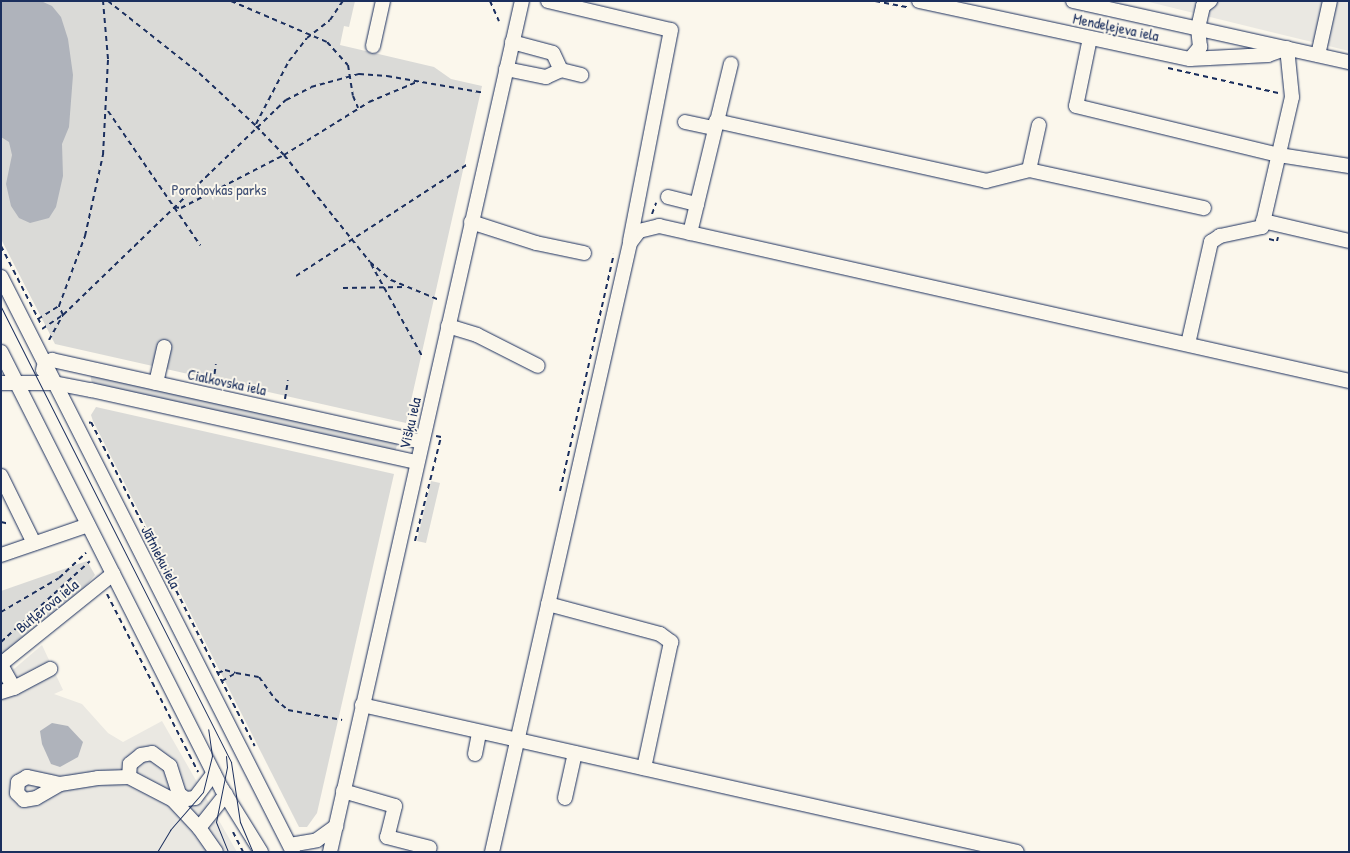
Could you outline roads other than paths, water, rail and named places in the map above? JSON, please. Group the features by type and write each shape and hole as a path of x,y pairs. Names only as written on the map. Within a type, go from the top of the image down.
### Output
{"street":[{"path":"372,46 383,1"},
{"name":"Višķu iela","path":"330,852 522,1"},
{"path":"492,852 630,243 671,30 548,1"},
{"name":"Mendeļejeva iela","path":"919,1 1190,59 1268,56 1287,48"},
{"name":"Mendeļejeva iela","path":"1074,1 1138,8 1198,28 1287,48"},
{"path":"1190,59 1200,47 1198,28 1202,6 1210,1"},
{"path":"1318,55 1330,1"},
{"path":"1090,38 1076,106 1279,155 1349,166"},
{"path":"512,42 553,53 561,70"},
{"path":"1188,344 1211,242 1220,236 1262,227 1292,97 1287,48 1349,62"},
{"path":"690,233 731,64"},
{"path":"506,69 546,77 561,70 581,75"},
{"path":"685,122 715,124 986,181 1029,170 1204,208"},
{"path":"1029,170 1039,125"},
{"path":"663,200 697,204"},
{"path":"1263,221 1349,241"},
{"path":"471,222 536,243 584,253"},
{"path":"630,243 639,230 651,226 690,233 1349,381"},
{"name":"Jātnieku iela","path":"1,277 291,848"},
{"path":"448,326 477,335 538,366"},
{"path":"156,383 164,348"},
{"path":"1,352 214,773 261,852"},
{"name":"Cialkovska iela","path":"45,363 52,360 422,442"},
{"path":"39,382 45,363"},
{"path":"1,383 54,383 417,462"},
{"path":"1,476 34,544"},
{"path":"1,555 88,525"},
{"name":"Butļerova iela","path":"1,665 113,574"},
{"path":"548,604 660,634 671,642 644,768"},
{"path":"1,665 8,690 50,669"},
{"path":"362,705 479,733 1017,852"},
{"path":"475,754 479,733"},
{"path":"129,777 130,764 141,755 152,753 170,766 179,794 186,799 195,798 214,773"},
{"path":"564,798 575,753"},
{"path":"60,784 98,778 129,777 173,800 199,828 216,852"},
{"path":"343,791 395,806 387,837 430,848"},
{"path":"199,828 226,794"},
{"path":"291,848 317,840 336,826"}],"tram line":[{"path":"1,307 231,762 240,822 253,852"},
{"path":"157,852 170,830 203,792 212,756 208,729"},
{"path":"226,756 227,767 216,822 228,852"}],"park label":[{"name":"Porohovkas parks","path":"219,190"}]}
